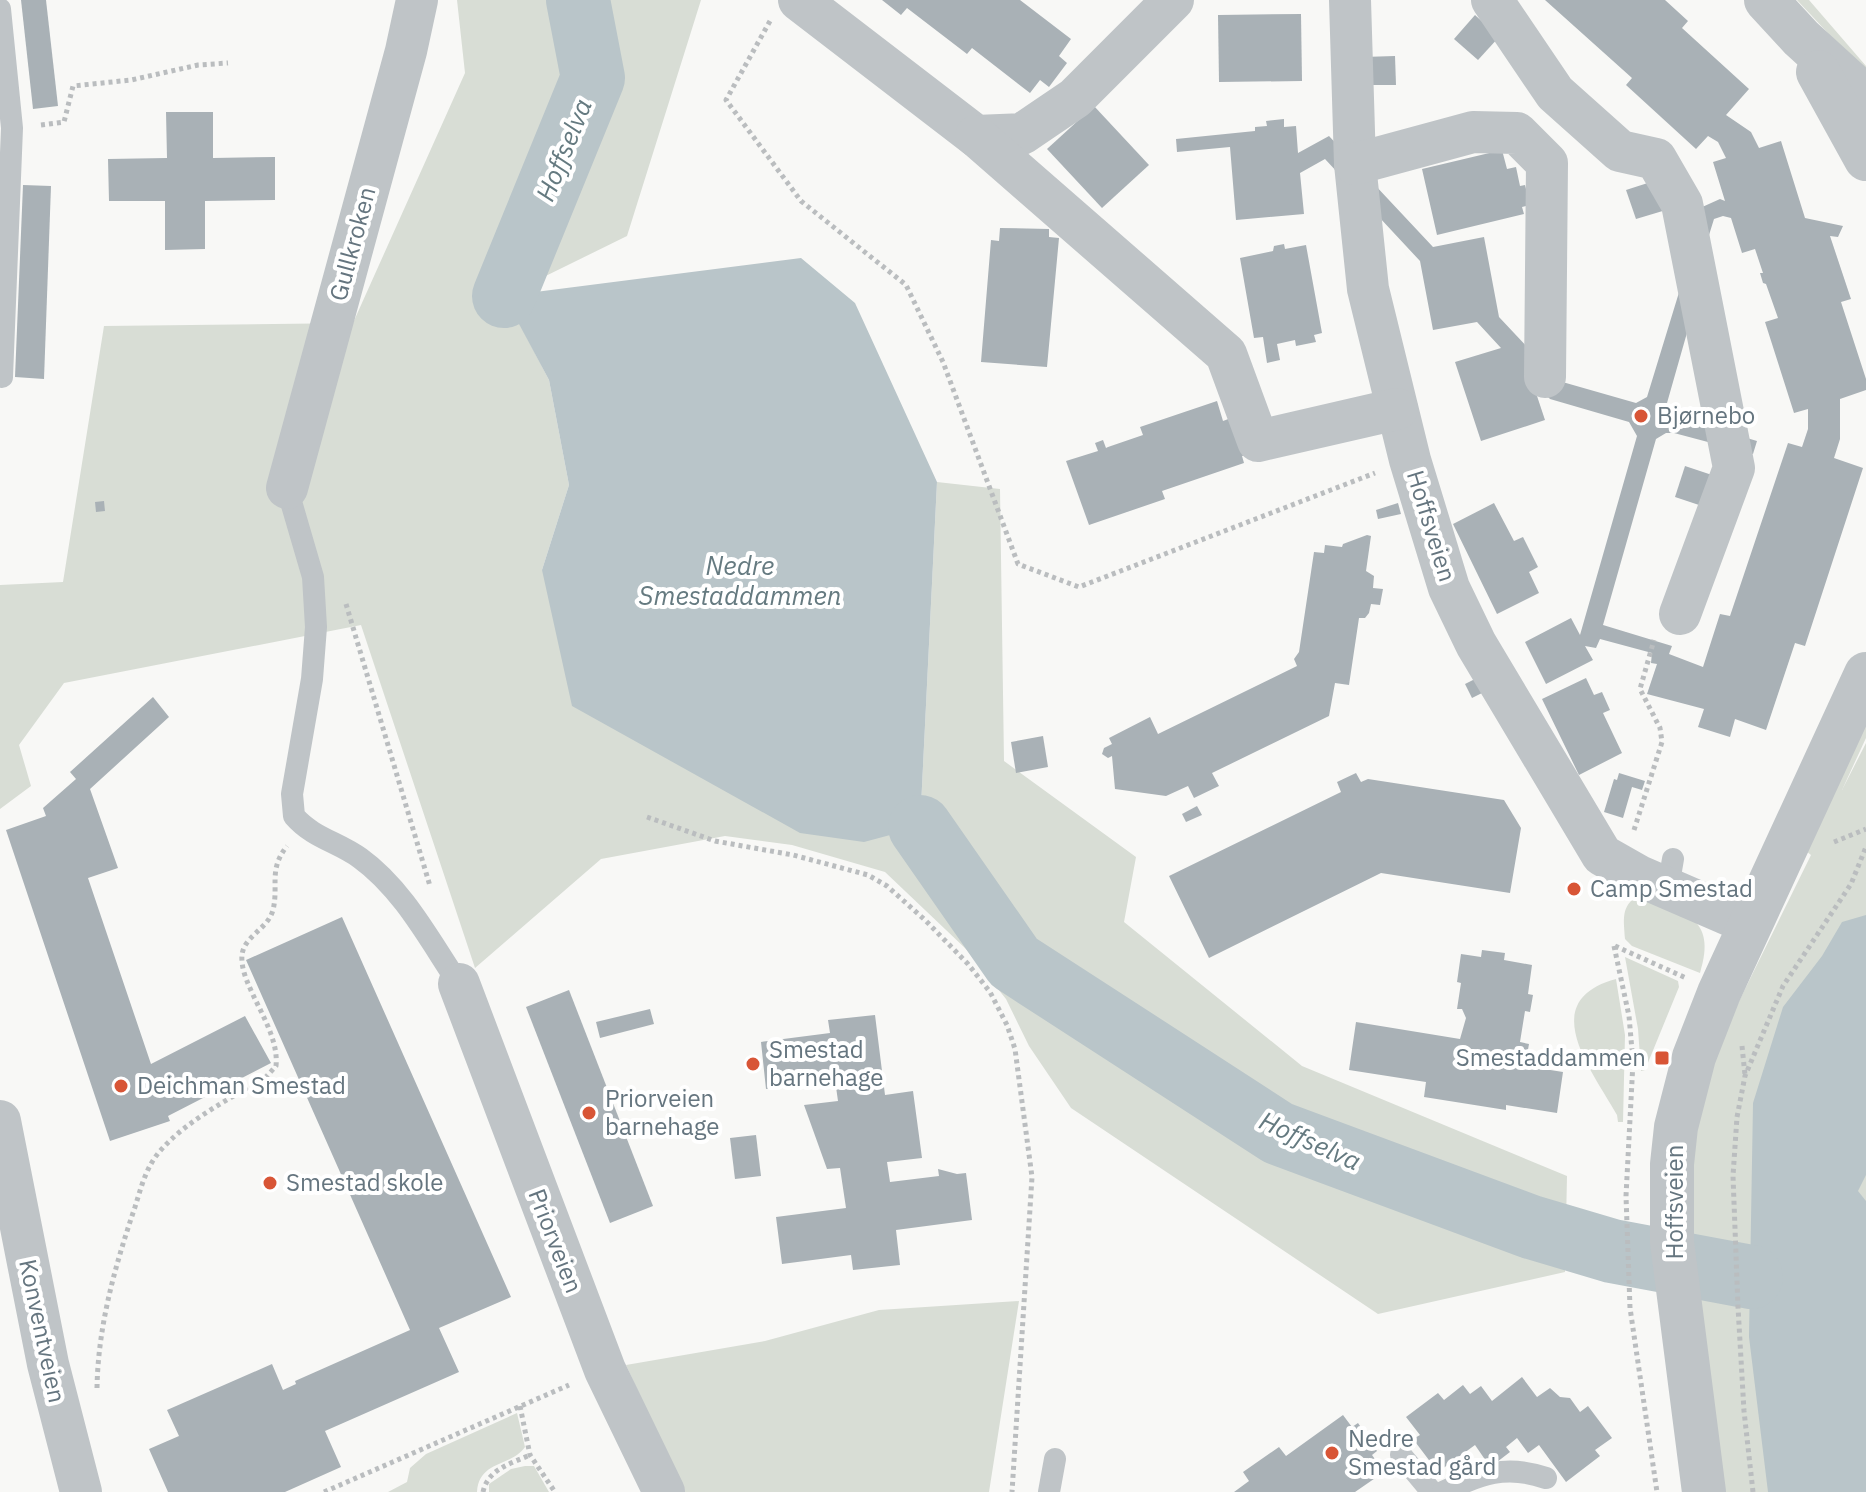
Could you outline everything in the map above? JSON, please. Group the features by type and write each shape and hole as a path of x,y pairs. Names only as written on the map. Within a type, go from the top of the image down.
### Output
{"street":[{"name":"Gullkroken","path":"287,488 406,51 417,0"},
{"path":"976,136 1022,134 1065,105 1173,0"},
{"name":"Hoffsveien","path":"1350,0 1355,164 1368,289 1410,460 1449,588 1476,644 1602,855 1623,867 1671,874 1750,924"},
{"path":"1492,0 1555,93 1620,151"},
{"path":"1766,0 1801,38 1859,91 1866,102"},
{"path":"787,6 976,136 1226,354 1258,441 1397,409"},
{"path":"1801,38 1866,159"},
{"path":"1355,164 1473,132 1517,133 1547,163 1545,377"},
{"path":"1547,163 1620,151 1656,159 1682,204 1734,468 1680,614"},
{"name":"Hoffsveien","path":"1704,1492 1672,1242 1672,1164 1683,1094 1705,1027 1866,674"},
{"name":"Priorveien","path":"459,984 605,1370 664,1492"},
{"name":"Konventveien","path":"0,1121 48,1364 81,1492"}],"lane":[{"path":"0,9 12,128 2,377"},
{"path":"287,488 313,577 316,627 309,695 291,805 294,816 316,836 359,857 384,879 459,984"},
{"path":"1401,1455 1432,1492"},
{"path":"1049,1492 1055,1459"},
{"path":"1443,1492 1497,1471 1525,1471 1546,1478"}],"path":[{"path":"787,6 726,100 801,201 906,285 943,362 1018,564 1079,587 1410,460"},
{"path":"12,128 64,122 73,86 131,80 198,65 228,63"},
{"path":"343,595 432,894"},
{"path":"1623,867 1662,742 1660,728 1640,689 1642,680 1661,619 1680,614"},
{"path":"647,817 715,841 793,855 868,875 887,886 925,920 968,964 990,992 1015,1049 1032,1177 1012,1492"},
{"path":"96,1393 100,1341 118,1256 148,1169 158,1153 180,1131 266,1077 276,1066 277,1048 246,975 242,955 244,947 268,922 273,909 274,872 283,849 303,826"},
{"path":"1829,845 1866,829"},
{"path":"1753,1492 1744,1411 1738,1307 1734,1162 1737,1117 1745,1076 1783,986 1843,896 1866,847"},
{"path":"1657,1492 1628,1279 1633,1077 1629,1016 1614,946 1690,980"},
{"path":"1633,1077 1642,1078"},
{"path":"324,1492 605,1370"},
{"path":"520,1406 530,1455 555,1492"},
{"path":"483,1492 486,1479 495,1471 530,1455"}],"shaded area":[{"path":"457,0 701,0 627,236 505,296 549,380 569,485 542,570 920,827 937,482 1000,489 1004,761 1136,857 1124,922 1302,1066 1567,1176 1565,1272 1378,1314 1071,1108 1029,1046 1006,999 966,949 885,872 792,845 725,836 601,859 475,968 361,625 64,683 19,745 31,786 0,809 0,585 63,582 104,326 353,323 465,73"},
{"path":"1797,0 1809,0 1866,66 1866,80 1826,31"},
{"path":"1866,720 1866,738 1842,790 1866,743 1866,1492 1722,1492 1685,1165 1715,1050 1811,855 1806,851"},
{"path":"1639,895 1682,912 1700,928 1704,954 1700,973 1632,946 1625,939 1626,909"},
{"path":"1625,957 1678,981 1679,987 1645,1070 1641,1071 1638,1029"},
{"path":"1616,979 1625,1035 1623,1122 1618,1122 1617,1115 1584,1058 1574,1020 1578,1003 1592,989"},
{"path":"1019,1301 989,1492 684,1492 626,1365 765,1341 879,1310"},
{"path":"517,1413 525,1447 483,1474 477,1492 388,1492 407,1482 410,1468 426,1454"},
{"path":"534,1466 549,1492 489,1492 489,1484 511,1469"}],"water":[{"name":"Nedre Smestaddammen","path":"801,258 855,303 937,482 920,827 864,842 800,833 572,706 542,570 569,485 549,380 504,296"},
{"path":"1866,915 1866,1175 1858,1191 1866,1201 1866,1492 1768,1492 1749,1337 1753,1103 1783,1007 1822,956 1842,922"}],"building":[{"path":"21,0 46,0 58,106 33,109"},
{"path":"882,0 1020,0 1071,39 1059,56 1067,63 1049,87 1040,80 1030,93 972,48 967,54 907,8 901,15"},
{"path":"1545,0 1665,0 1688,21 1682,28 1749,89 1726,115 1751,132 1759,148 1781,141 1805,218 1843,226 1838,237 1830,236 1851,299 1841,302 1866,379 1866,390 1840,399 1840,439 1834,458 1863,468 1805,646 1795,643 1766,730 1735,719 1730,737 1698,727 1704,709 1647,694 1657,664 1651,663 1652,653 1600,639 1596,648 1585,646 1593,660 1546,684 1525,642 1571,618 1580,635 1637,436 1629,422 1550,399 1532,381 1545,420 1481,441 1455,362 1501,348 1477,322 1433,330 1420,261 1325,159 1300,173 1304,214 1236,220 1230,147 1177,152 1176,139 1255,131 1255,127 1267,126 1266,121 1284,119 1284,127 1296,126 1298,153 1329,136 1433,247 1484,237 1499,317 1559,381 1636,403 1647,397 1688,263 1700,208 1720,199 1725,201 1713,162 1726,158 1718,142 1708,136 1696,149 1626,85 1632,78","holes":["1723,216 1731,218 1742,253 1755,249 1763,283 1778,318 1765,322 1794,413 1808,409 1808,429 1802,447 1788,443 1730,616 1720,614 1703,667 1669,654 1672,646 1603,625 1656,439 1666,433 1674,433 1753,454 1757,441 1679,418 1672,415 1667,403 1706,266 1700,264 1714,219"]},
{"path":"1301,14 1302,81 1219,82 1218,15"},
{"path":"1475,15 1499,37 1478,60 1454,39"},
{"path":"1395,56 1396,85 1364,85 1363,57"},
{"path":"1094,106 1149,165 1102,208 1047,149"},
{"path":"166,112 213,112 213,158 275,157 275,200 205,201 205,249 165,250 165,201 109,201 108,159 167,158"},
{"path":"1502,150 1507,169 1516,167 1520,186 1525,185 1530,205 1522,207 1524,214 1437,235 1422,169"},
{"path":"1657,180 1666,210 1636,219 1626,190"},
{"path":"23,185 51,186 44,379 15,377"},
{"path":"1000,228 1049,229 1049,237 1059,238 1047,367 981,362 991,240 999,241"},
{"path":"1284,244 1285,249 1306,245 1322,333 1314,335 1316,342 1296,346 1295,340 1277,344 1280,360 1267,363 1263,337 1254,338 1240,258 1273,251 1274,246"},
{"path":"1217,401 1223,421 1231,418 1250,454 1242,456 1244,463 1162,491 1165,499 1089,525 1066,461 1098,451 1095,443 1103,440 1106,448 1143,435 1140,427"},
{"path":"1685,466 1715,476 1705,507 1675,497"},
{"path":"104,501 105,511 96,512 95,502"},
{"path":"1398,503 1401,514 1378,519 1376,510"},
{"path":"1494,503 1514,541 1523,537 1538,567 1529,572 1539,593 1497,614 1453,524"},
{"path":"1371,536 1366,571 1374,576 1373,588 1383,589 1380,605 1371,604 1365,618 1359,618 1349,685 1335,683 1329,716 1212,773 1219,786 1194,798 1188,786 1166,796 1115,789 1112,756 1108,758 1102,754 1104,748 1112,744 1109,738 1150,717 1158,734 1297,666 1294,659 1299,652 1314,552 1324,553 1325,545 1342,547"},
{"path":"1586,678 1594,695 1602,692 1610,710 1603,713 1622,753 1579,775 1542,699"},
{"path":"1475,679 1482,693 1472,698 1465,684"},
{"path":"153,697 169,717 90,789 118,868 88,878 151,1064 245,1016 271,1063 168,1116 170,1121 110,1141 6,830 46,816 43,808 76,779 70,772"},
{"path":"1043,736 1048,767 1016,773 1011,742"},
{"path":"1356,773 1361,782 1368,779 1504,800 1521,828 1510,893 1381,873 1209,958 1169,876 1341,792 1337,782"},
{"path":"1619,773 1645,781 1642,790 1632,787 1623,818 1604,812 1614,779 1617,780"},
{"path":"1197,806 1202,815 1186,822 1182,814"},
{"path":"342,917 511,1297 439,1328 459,1372 325,1431 341,1467 285,1492 168,1492 149,1449 179,1436 167,1410 272,1364 283,1390 296,1384 295,1381 410,1330 246,960"},
{"path":"1482,950 1505,953 1504,960 1532,965 1528,994 1533,995 1530,1012 1525,1011 1520,1042 1529,1044 1525,1066 1563,1072 1557,1113 1506,1105 1506,1110 1424,1097 1426,1082 1349,1070 1356,1022 1460,1039 1466,1018 1462,1009 1457,1009 1461,954 1481,957"},
{"path":"569,990 653,1206 610,1223 526,1007"},
{"path":"650,1009 654,1024 600,1038 596,1022"},
{"path":"875,1015 885,1095 913,1091 922,1158 887,1162 890,1182 939,1176 938,1169 966,1173 972,1220 896,1230 900,1265 853,1270 851,1255 782,1264 776,1217 846,1208 840,1168 827,1169 804,1105 838,1101 835,1080 766,1089 761,1042 830,1033 828,1020"},
{"path":"756,1135 761,1176 735,1179 730,1138"},
{"path":"1522,1377 1537,1397 1550,1388 1560,1397 1570,1398 1580,1412 1588,1406 1612,1438 1595,1450 1600,1456 1566,1482 1539,1445 1528,1453 1517,1438 1506,1447 1510,1452 1497,1462 1493,1456 1486,1461 1475,1445 1438,1472 1413,1439 1420,1435 1406,1417 1438,1393 1444,1400 1463,1385 1470,1394 1481,1386 1492,1401"},
{"name":"Nedre Smestad gård","path":"1343,1415 1352,1427 1358,1423 1377,1451 1372,1455 1384,1472 1355,1492 1234,1492 1249,1481 1243,1472 1279,1447 1286,1456"}],"waterway":[{"name":"Hoffselva","path":"504,296 593,78 578,0"},
{"name":"Hoffselva","path":"920,827 1014,962 1278,1133 1531,1227 1612,1251 1751,1277"}],"place":[{"name":"Bjørnebo","path":"1641,416"},
{"name":"Camp Smestad","path":"1574,889"},
{"name":"Smestaddammen","path":"1662,1058"},
{"name":"Smestad barnehage","path":"753,1064"},
{"name":"Deichman Smestad","path":"121,1086"},
{"name":"Priorveien barnehage","path":"589,1113"},
{"name":"Smestad skole","path":"270,1183"},
{"name":"Nedre Smestad gård","path":"1332,1453"}]}
